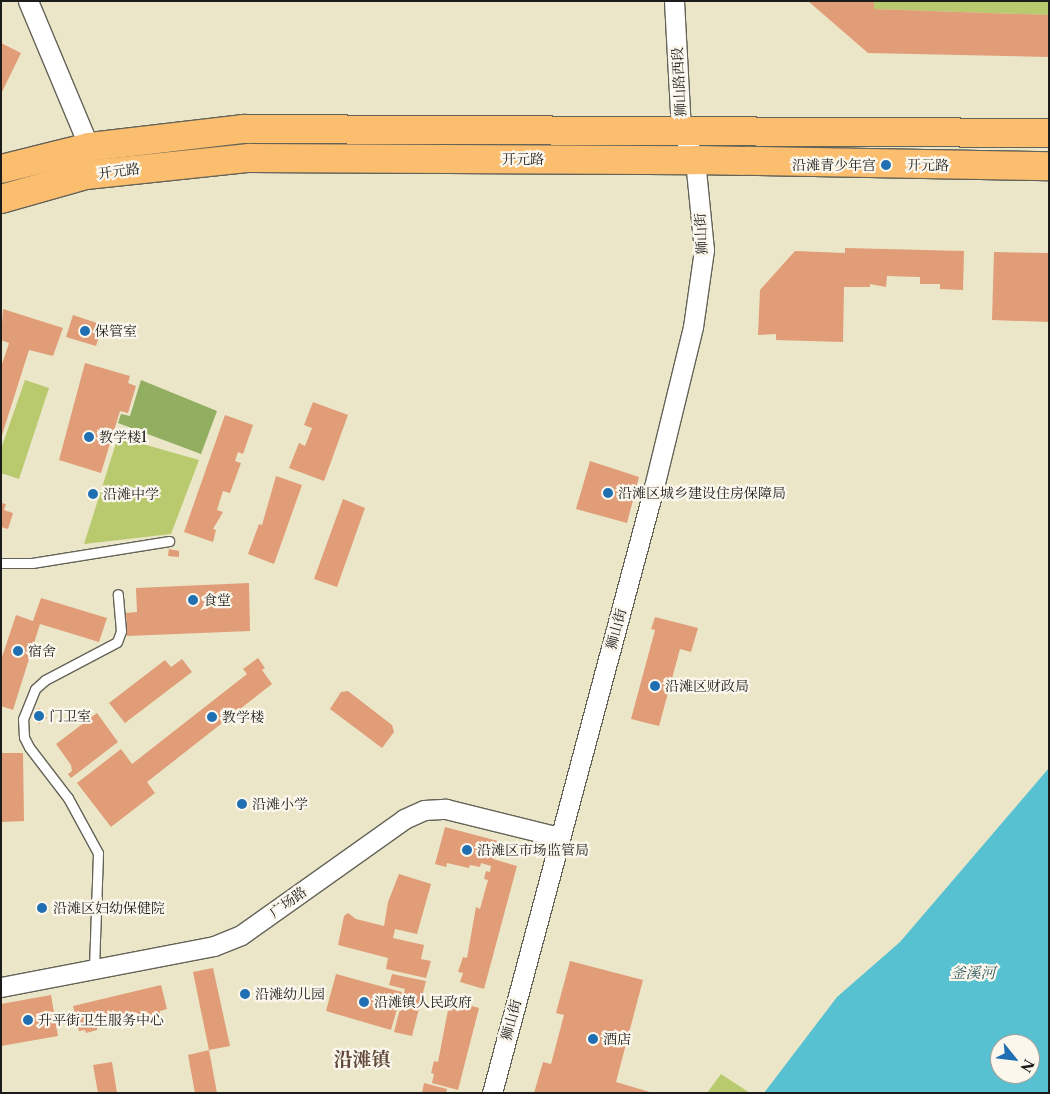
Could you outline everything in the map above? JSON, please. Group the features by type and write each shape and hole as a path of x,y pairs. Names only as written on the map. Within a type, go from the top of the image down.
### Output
{"main road":[{"name":"开元路","path":"1,169 89,147 243,129 1049,133"},
{"name":"开元路","path":"1,199 86,175 249,158 695,160 1049,166"}],"street":[{"path":"28,1 89,147"},
{"name":"狮山路西段","path":"674,1 681,130 695,160"},
{"name":"狮山街","path":"492,1093 653,492 693,327 704,250 695,160"},
{"name":"广场路","path":"1,987 214,946 241,935 404,819 424,810 446,809 560,837"}],"lane":[{"path":"1,563 32,563 169,541"},
{"path":"94,968 98,852 68,798 29,747 24,737 23,720 35,689 45,680 118,642 121,631 118,594"}],"green space":[{"path":"874,1 1049,1 1049,15 874,9"},
{"path":"25,380 49,388 19,479 1,473 1,449"},
{"path":"141,380 217,411 201,454 118,423 121,414 130,416"},
{"path":"118,437 199,460 171,534 84,544"},
{"path":"721,1074 750,1093 707,1093"}],"water":[{"name":"釜溪河","path":"1049,768 1049,1093 764,1093 837,997 900,942"}],"building":[{"path":"808,1 874,1 874,9 1049,15 1049,57 868,53"},
{"path":"1,43 21,53 1,94"},
{"path":"845,248 964,251 963,290 940,289 940,284 920,284 920,277 887,276 886,287 870,284 870,287 844,287 843,342 776,340 776,334 758,335 760,290 795,251 845,253"},
{"path":"994,252 1049,253 1049,322 992,320"},
{"path":"3,309 63,328 53,356 29,350 2,435 1,367 9,343 1,340"},
{"name":"保管室","path":"73,315 103,325 96,346 66,337"},
{"name":"教学楼1","path":"85,363 130,376 128,383 136,386 128,413 120,411 101,473 59,460"},
{"path":"313,402 348,415 324,481 289,468 299,443 305,446 312,428 304,425"},
{"path":"225,415 253,425 243,454 238,452 235,461 241,463 230,493 223,491 217,510 223,512 213,529 216,530 213,542 184,532"},
{"name":"沿滩区城乡建设住房保障局","path":"590,461 639,477 627,523 576,509"},
{"path":"276,476 302,485 274,564 248,554 259,524 262,525"},
{"path":"343,499 365,508 337,587 314,579"},
{"path":"1,503 6,504 4,510 13,513 8,529 1,527"},
{"path":"169,549 179,551 179,557 168,556"},
{"name":"食堂","path":"249,583 250,631 127,636 126,613 137,612 136,588"},
{"name":"宿舍","path":"41,598 107,618 99,642 40,624 13,710 1,706 1,660 16,615 33,621"},
{"name":"沿滩区财政局","path":"655,617 698,628 691,652 680,649 659,726 631,719 655,630 651,629"},
{"name":"教学楼","path":"258,658 265,668 262,670 272,684 147,782 155,793 111,827 77,783 121,749 132,764 247,674 243,669"},
{"path":"182,659 192,672 125,723 109,703 165,660 171,667"},
{"path":"348,691 392,725 394,732 382,748 330,709 341,692"},
{"name":"门卫室","path":"39,708 47,718 39,724 31,714"},
{"path":"97,713 118,742 71,778 68,774 72,771 71,765 56,744"},
{"path":"1,753 23,753 24,821 1,822"},
{"path":"445,827 498,841 493,859 517,866 484,989 460,982 463,973 458,972 463,957 467,958 476,907 480,909 488,880 484,879 486,871 490,872 491,866 481,863 480,867 470,865 469,868 447,863 446,867 435,864"},
{"path":"399,874 431,884 417,934 395,929 393,938 424,945 421,959 431,961 426,978 386,969 388,958 338,945 344,916 348,913 356,919 384,926 388,902"},
{"name":"酒店","path":"570,961 643,980 616,1082 653,1093 534,1093 543,1062 551,1064 564,1015 556,1013"},
{"path":"213,968 230,1046 209,1050 193,972"},
{"name":"沿滩镇人民政府","path":"336,974 402,992 391,1030 326,1011"},
{"path":"392,974 426,981 412,1036 394,1032 405,989 389,985"},
{"path":"161,985 167,1009 160,1011 160,1015 148,1017 148,1013 141,1015 142,1020 130,1023 129,1018 116,1022 117,1026 97,1026 97,1030 86,1033 85,1030 79,1031 73,1006"},
{"name":"升平街卫生服务中心","path":"51,995 58,1036 1,1046 1,1004"},
{"path":"454,1001 479,1008 458,1090 432,1083 434,1074 431,1073 434,1061 438,1062 448,1010 452,1011"},
{"path":"209,1050 217,1093 195,1093 188,1055"},
{"path":"112,1062 117,1093 98,1093 93,1065"},
{"path":"424,1083 447,1089 446,1093 422,1093"}],"place":[{"name":"沿滩青少年宫","path":"886,165"},
{"name":"保管室","path":"85,331"},
{"name":"教学楼1","path":"89,437"},
{"name":"沿滩区城乡建设住房保障局","path":"608,493"},
{"name":"沿滩中学","path":"93,494"},
{"name":"食堂","path":"193,600"},
{"name":"宿舍","path":"18,651"},
{"name":"沿滩区财政局","path":"655,686"},
{"name":"门卫室","path":"39,716"},
{"name":"教学楼","path":"212,717"},
{"name":"沿滩小学","path":"242,804"},
{"name":"沿滩区市场监管局","path":"467,850"},
{"name":"沿滩区妇幼保健院","path":"42,908"},
{"name":"沿滩幼儿园","path":"245,994"},
{"name":"沿滩镇人民政府","path":"364,1002"},
{"name":"升平街卫生服务中心","path":"28,1020"},
{"name":"酒店","path":"593,1039"}],"district":[{"name":"沿滩镇","path":"362,1060"}]}
